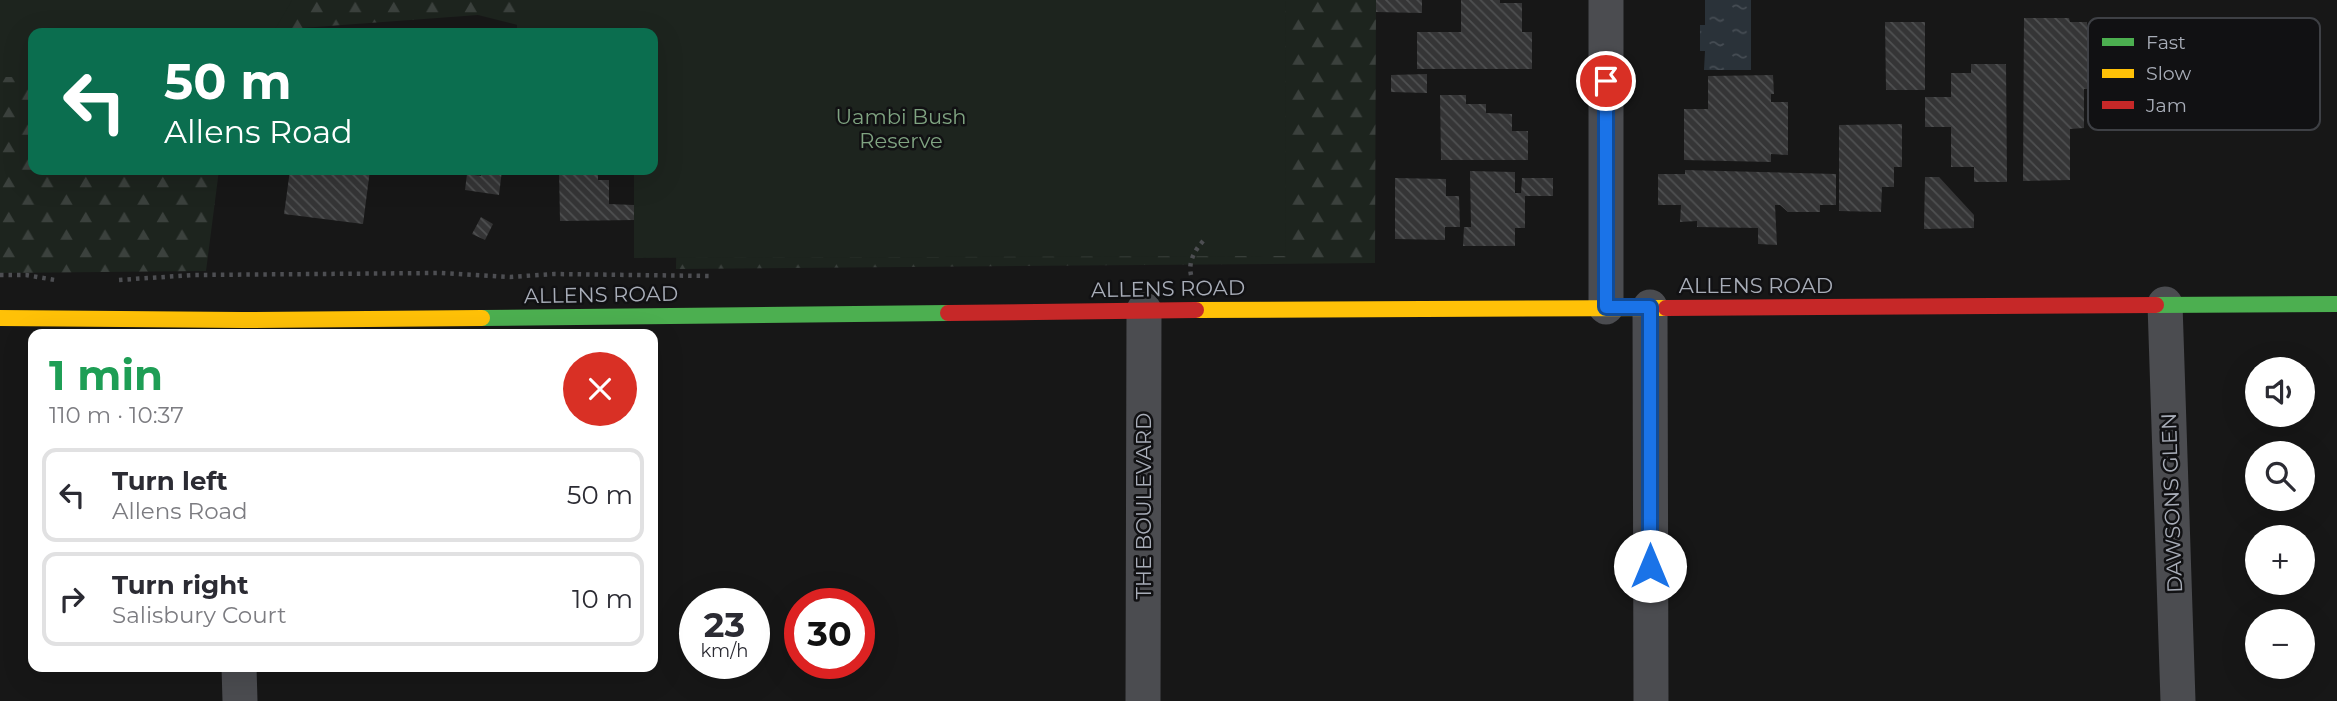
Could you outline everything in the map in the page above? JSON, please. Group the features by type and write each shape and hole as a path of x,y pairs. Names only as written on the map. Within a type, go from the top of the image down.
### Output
{"street":[{"path":"1606,0 1606,307"},
{"name":"DAWSONS GLEN","path":"2165,304 2178,701"},
{"name":"ALLENS ROAD","path":"0,318 242,327 1144,310 2337,304"},
{"path":"1650,307 1651,701"},
{"name":"THE BOULEVARD","path":"1143,701 1144,310"},
{"path":"239,672 240,701"}],"path":[{"path":"1191,276 1191,261 1203,240"},
{"path":"108,281 193,275 440,273 510,277 554,274 720,277"},
{"path":"1178,277 1204,274"},
{"path":"0,275 62,280"}],"green space":[{"name":"Uambi Bush Reserve","path":"0,0 1376,0 1375,263 676,269 679,67 658,40 658,28 529,28 478,15 302,28 28,28 28,175 218,175 206,271 0,273"},
{"path":"0,0 292,0 276,28 28,28 28,77 0,77"},
{"name":"Uambi Bush Reserve","path":"517,0 1285,0 1286,256 634,258 634,175 658,175 658,28 517,28"}],"water":[{"path":"1705,0 1751,0 1751,70 1704,70 1705,51 1700,51 1700,25 1705,25"}],"building":[{"path":"1376,0 1422,0 1422,13 1376,12"},
{"path":"1461,0 1522,3 1522,32 1532,32 1532,69 1417,69 1417,32 1461,32"},
{"path":"2024,18 2069,18 2070,22 2087,22 2084,128 2070,129 2070,180 2023,181"},
{"path":"1885,22 1925,22 1925,90 1886,90"},
{"path":"1971,64 2006,64 2007,182 1974,182 1974,167 1951,167 1951,127 1925,127 1925,97 1951,97 1951,73 1971,73"},
{"path":"1427,74 1427,93 1391,92 1391,75"},
{"path":"1773,75 1774,94 1771,94 1771,102 1788,102 1788,155 1771,154 1771,162 1684,160 1684,109 1708,109 1708,76"},
{"path":"1440,95 1466,95 1466,104 1486,104 1486,113 1512,114 1512,131 1528,131 1528,160 1441,160"},
{"path":"1902,124 1902,167 1894,167 1894,187 1882,187 1881,212 1839,211 1839,125"},
{"path":"1685,170 1836,174 1836,205 1820,205 1820,212 1788,212 1780,205 1775,205 1777,245 1758,244 1758,228 1697,227 1697,221 1680,222 1681,205 1658,205 1658,174 1685,174"},
{"path":"1470,171 1515,172 1515,193 1521,193 1522,178 1553,178 1553,196 1525,196 1525,228 1515,228 1515,246 1463,246 1464,227 1471,227"},
{"path":"289,175 369,175 363,224 284,214"},
{"path":"467,175 501,175 499,195 465,190"},
{"path":"559,175 598,175 598,180 609,180 609,204 634,205 634,220 560,221"},
{"path":"1925,177 1939,177 1974,215 1974,228 1924,229"},
{"path":"1395,178 1446,179 1446,196 1459,196 1460,227 1445,227 1445,240 1395,239"},
{"path":"481,217 493,224 485,240 472,234"}],"traffic: fast":[{"path":"2156,305 2337,304"},
{"path":"482,318 948,313"}],"traffic: slow":[{"path":"1196,310 1666,308"},
{"path":"0,318 482,318"}],"traffic: jam":[{"path":"1666,308 2156,305"},
{"path":"948,313 1196,310"}],"route":[{"path":"1606,81 1606,307 1650,307 1650,566"}]}
